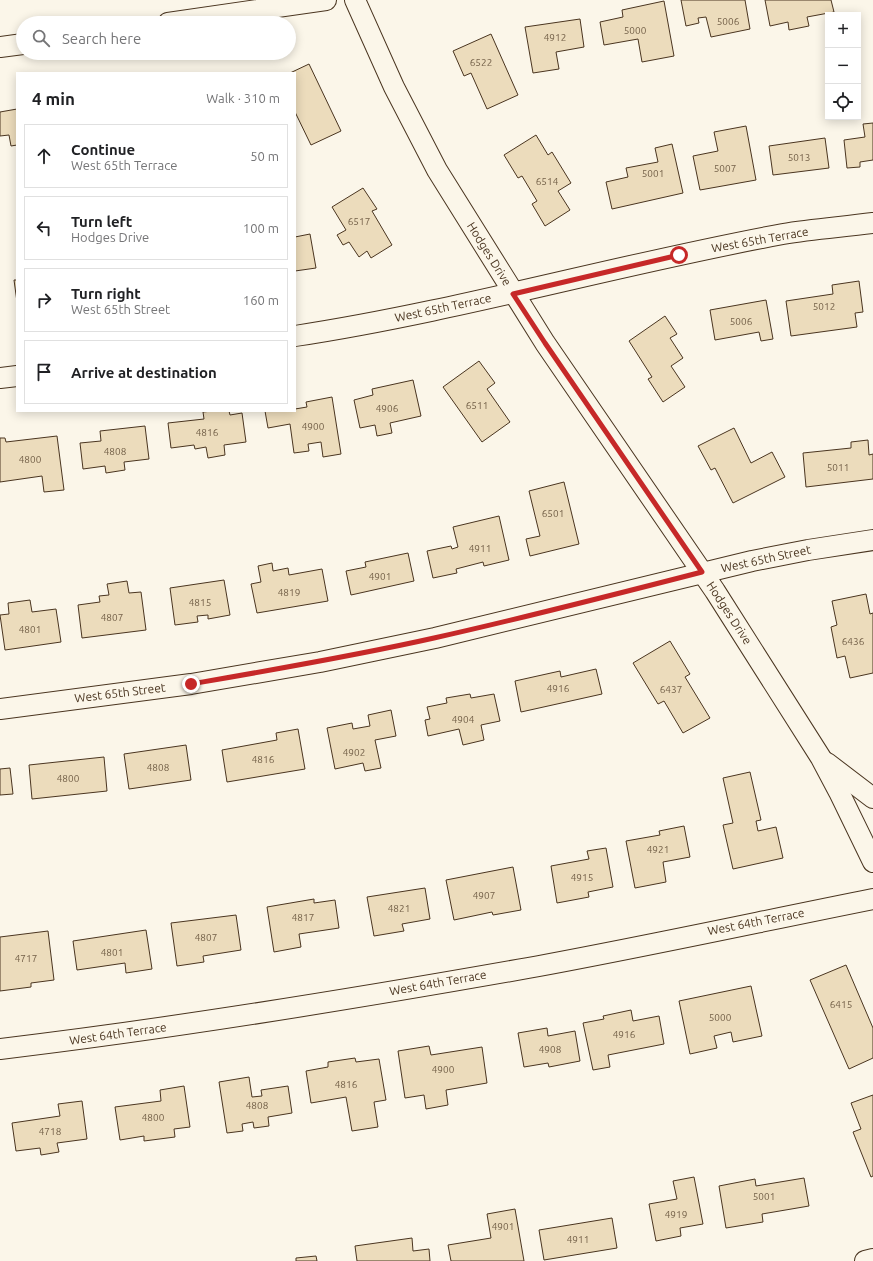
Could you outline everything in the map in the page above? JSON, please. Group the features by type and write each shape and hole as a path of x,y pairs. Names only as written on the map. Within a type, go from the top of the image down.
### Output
{"street":[{"path":"216,16 326,0"},
{"name":"Hodges Drive","path":"355,0 394,87 437,170 513,294 720,598 821,758 873,862"},
{"path":"0,47 16,45"},
{"name":"West 65th Terrace","path":"296,336 458,306 679,255 784,234 873,223"},
{"path":"0,378 16,376"},
{"name":"West 65th Street","path":"0,709 183,685 320,662 442,636 702,572 808,550 873,540"},
{"path":"821,758 873,798"},
{"name":"West 64th Terrace","path":"0,1049 75,1040 292,1008 537,966 873,899"},
{"path":"865,1261 873,1260"}],"building":[{"path":"681,0 745,0 750,29 711,37 706,17 698,18 699,23 686,26"},
{"path":"765,0 831,0 834,12 825,12 825,14 807,17 809,26 789,30 788,22 770,26"},
{"path":"664,1 674,56 642,62 638,39 604,45 600,22 623,17 622,10"},
{"path":"580,19 584,47 556,52 559,69 533,73 525,27"},
{"path":"491,34 518,95 487,109 471,73 464,76 453,51"},
{"path":"309,64 341,131 311,145 296,114 296,72 292,72"},
{"path":"16,109 16,145 11,146 9,135 0,136 0,112"},
{"path":"873,123 873,160 860,162 860,167 847,168 844,140 865,137 863,124"},
{"path":"746,126 756,180 700,190 693,156 718,151 714,132"},
{"path":"536,135 548,155 552,152 571,183 558,191 570,210 545,226 532,204 537,201 522,176 518,178 504,155"},
{"path":"825,138 829,168 773,175 769,146"},
{"path":"672,144 683,193 612,209 606,182 628,177 626,168 658,162 655,148"},
{"path":"363,188 377,209 372,211 392,245 371,258 367,251 359,257 349,242 343,245 337,235 346,230 332,207"},
{"path":"310,234 316,268 296,271 296,237"},
{"path":"14,280 16,280 16,295"},
{"path":"859,281 863,312 855,313 857,327 791,336 786,301 833,294 832,285"},
{"path":"766,300 773,339 761,341 759,332 715,340 710,310"},
{"path":"665,316 677,334 670,338 683,358 671,366 685,387 663,402 648,379 652,377 629,341"},
{"path":"479,361 495,383 487,389 510,422 482,442 443,387"},
{"path":"413,380 421,416 390,423 392,433 377,436 375,425 360,428 354,400 373,395 372,389"},
{"path":"332,397 341,454 323,457 321,442 308,444 309,451 294,453 290,424 268,428 265,412 296,412 296,409 307,407 306,402"},
{"path":"203,412 229,412 230,415 242,413 246,442 224,445 225,455 208,458 206,447 195,449 194,445 171,448 168,423 204,419"},
{"path":"145,426 149,459 124,462 125,470 106,473 105,466 83,469 80,443 101,441 100,431"},
{"path":"734,428 751,463 772,452 785,477 733,503 715,468 711,470 698,446"},
{"path":"57,436 64,490 44,492 42,476 0,482 0,438 5,438 6,442"},
{"path":"868,440 869,455 873,454 873,479 806,487 803,453 851,448 851,442"},
{"path":"564,482 579,544 530,556 526,539 540,536 529,491"},
{"path":"499,516 509,560 484,566 483,562 456,569 457,573 433,578 427,551 451,546 452,549 458,547 453,527"},
{"path":"408,553 414,581 351,595 346,571 366,567 365,562"},
{"path":"272,563 273,571 288,568 289,575 322,569 328,601 257,613 251,584 261,582 258,566"},
{"path":"224,580 230,615 208,619 208,615 197,616 198,622 175,625 170,588"},
{"path":"127,581 129,593 141,592 146,630 82,638 78,605 100,602 99,596 109,595 107,584"},
{"path":"866,594 870,614 873,613 873,673 850,678 845,656 837,658 831,627 837,625 832,601"},
{"path":"30,600 32,612 56,609 61,642 5,650 0,615 9,614 8,603"},
{"path":"670,641 690,674 685,677 710,718 683,733 664,701 658,704 633,663"},
{"path":"596,669 602,694 521,712 515,681 560,671 561,677"},
{"path":"470,694 471,698 494,694 500,721 481,725 484,740 463,745 459,729 428,736 425,720 430,719 427,707 447,703 446,698"},
{"path":"391,710 396,736 375,740 381,768 365,771 363,763 335,769 327,728 352,723 353,729 370,726 368,715"},
{"path":"298,729 305,769 227,782 222,750 277,740 276,733"},
{"path":"186,745 191,780 129,789 124,754"},
{"path":"104,757 107,791 32,799 29,765"},
{"path":"10,768 13,794 0,795 0,769"},
{"path":"750,772 761,820 756,821 758,831 776,827 783,858 733,869 723,825 733,823 723,778"},
{"path":"684,826 690,857 663,862 666,882 635,888 626,841 660,835 659,831"},
{"path":"606,848 613,887 588,892 589,897 557,903 551,866 589,859 587,851"},
{"path":"513,867 521,910 493,915 492,912 454,920 446,880"},
{"path":"425,888 430,919 402,924 404,931 374,936 367,897"},
{"path":"314,899 314,903 335,900 339,928 299,934 301,947 274,952 267,907"},
{"path":"236,915 241,950 203,956 204,962 177,966 171,923"},
{"path":"146,930 152,969 126,973 125,963 77,970 73,941"},
{"path":"48,931 54,980 31,983 31,987 0,991 0,937"},
{"path":"846,965 873,1028 873,1058 849,1069 810,980"},
{"path":"751,986 762,1036 733,1042 731,1032 714,1036 717,1048 690,1054 679,1001"},
{"path":"631,1010 633,1021 659,1016 664,1044 608,1055 610,1067 593,1070 583,1023 604,1019 603,1016"},
{"path":"547,1028 548,1036 575,1031 580,1061 549,1067 548,1063 524,1067 518,1033"},
{"path":"429,1046 431,1055 482,1047 487,1083 446,1090 448,1105 426,1109 424,1095 405,1098 398,1051"},
{"path":"355,1058 356,1062 379,1059 386,1100 374,1102 378,1127 352,1131 346,1097 311,1103 306,1071 328,1067 328,1062"},
{"path":"249,1077 252,1097 262,1096 261,1090 288,1086 292,1113 268,1117 269,1126 254,1128 253,1122 242,1124 243,1131 227,1133 219,1082"},
{"path":"184,1086 190,1127 174,1129 175,1137 144,1141 144,1136 120,1140 115,1107 161,1101 160,1090"},
{"path":"873,1095 873,1176 871,1177 853,1132 861,1129 851,1103"},
{"path":"82,1101 87,1139 57,1143 59,1152 41,1155 40,1148 16,1151 12,1123 60,1116 58,1104"},
{"path":"694,1177 703,1224 680,1228 681,1236 656,1241 649,1204 677,1199 673,1181"},
{"path":"804,1178 809,1206 762,1214 763,1222 726,1228 719,1186 755,1179 756,1186"},
{"path":"515,1209 524,1261 451,1261 448,1245 491,1238 487,1214"},
{"path":"612,1218 617,1248 544,1260 539,1230"},
{"path":"412,1238 413,1251 429,1249 430,1261 357,1261 355,1246"},
{"path":"316,1256 317,1261 296,1261 296,1258"}],"route":[{"path":"191,684 320,662 435,638 702,572 513,294 679,255"}]}
